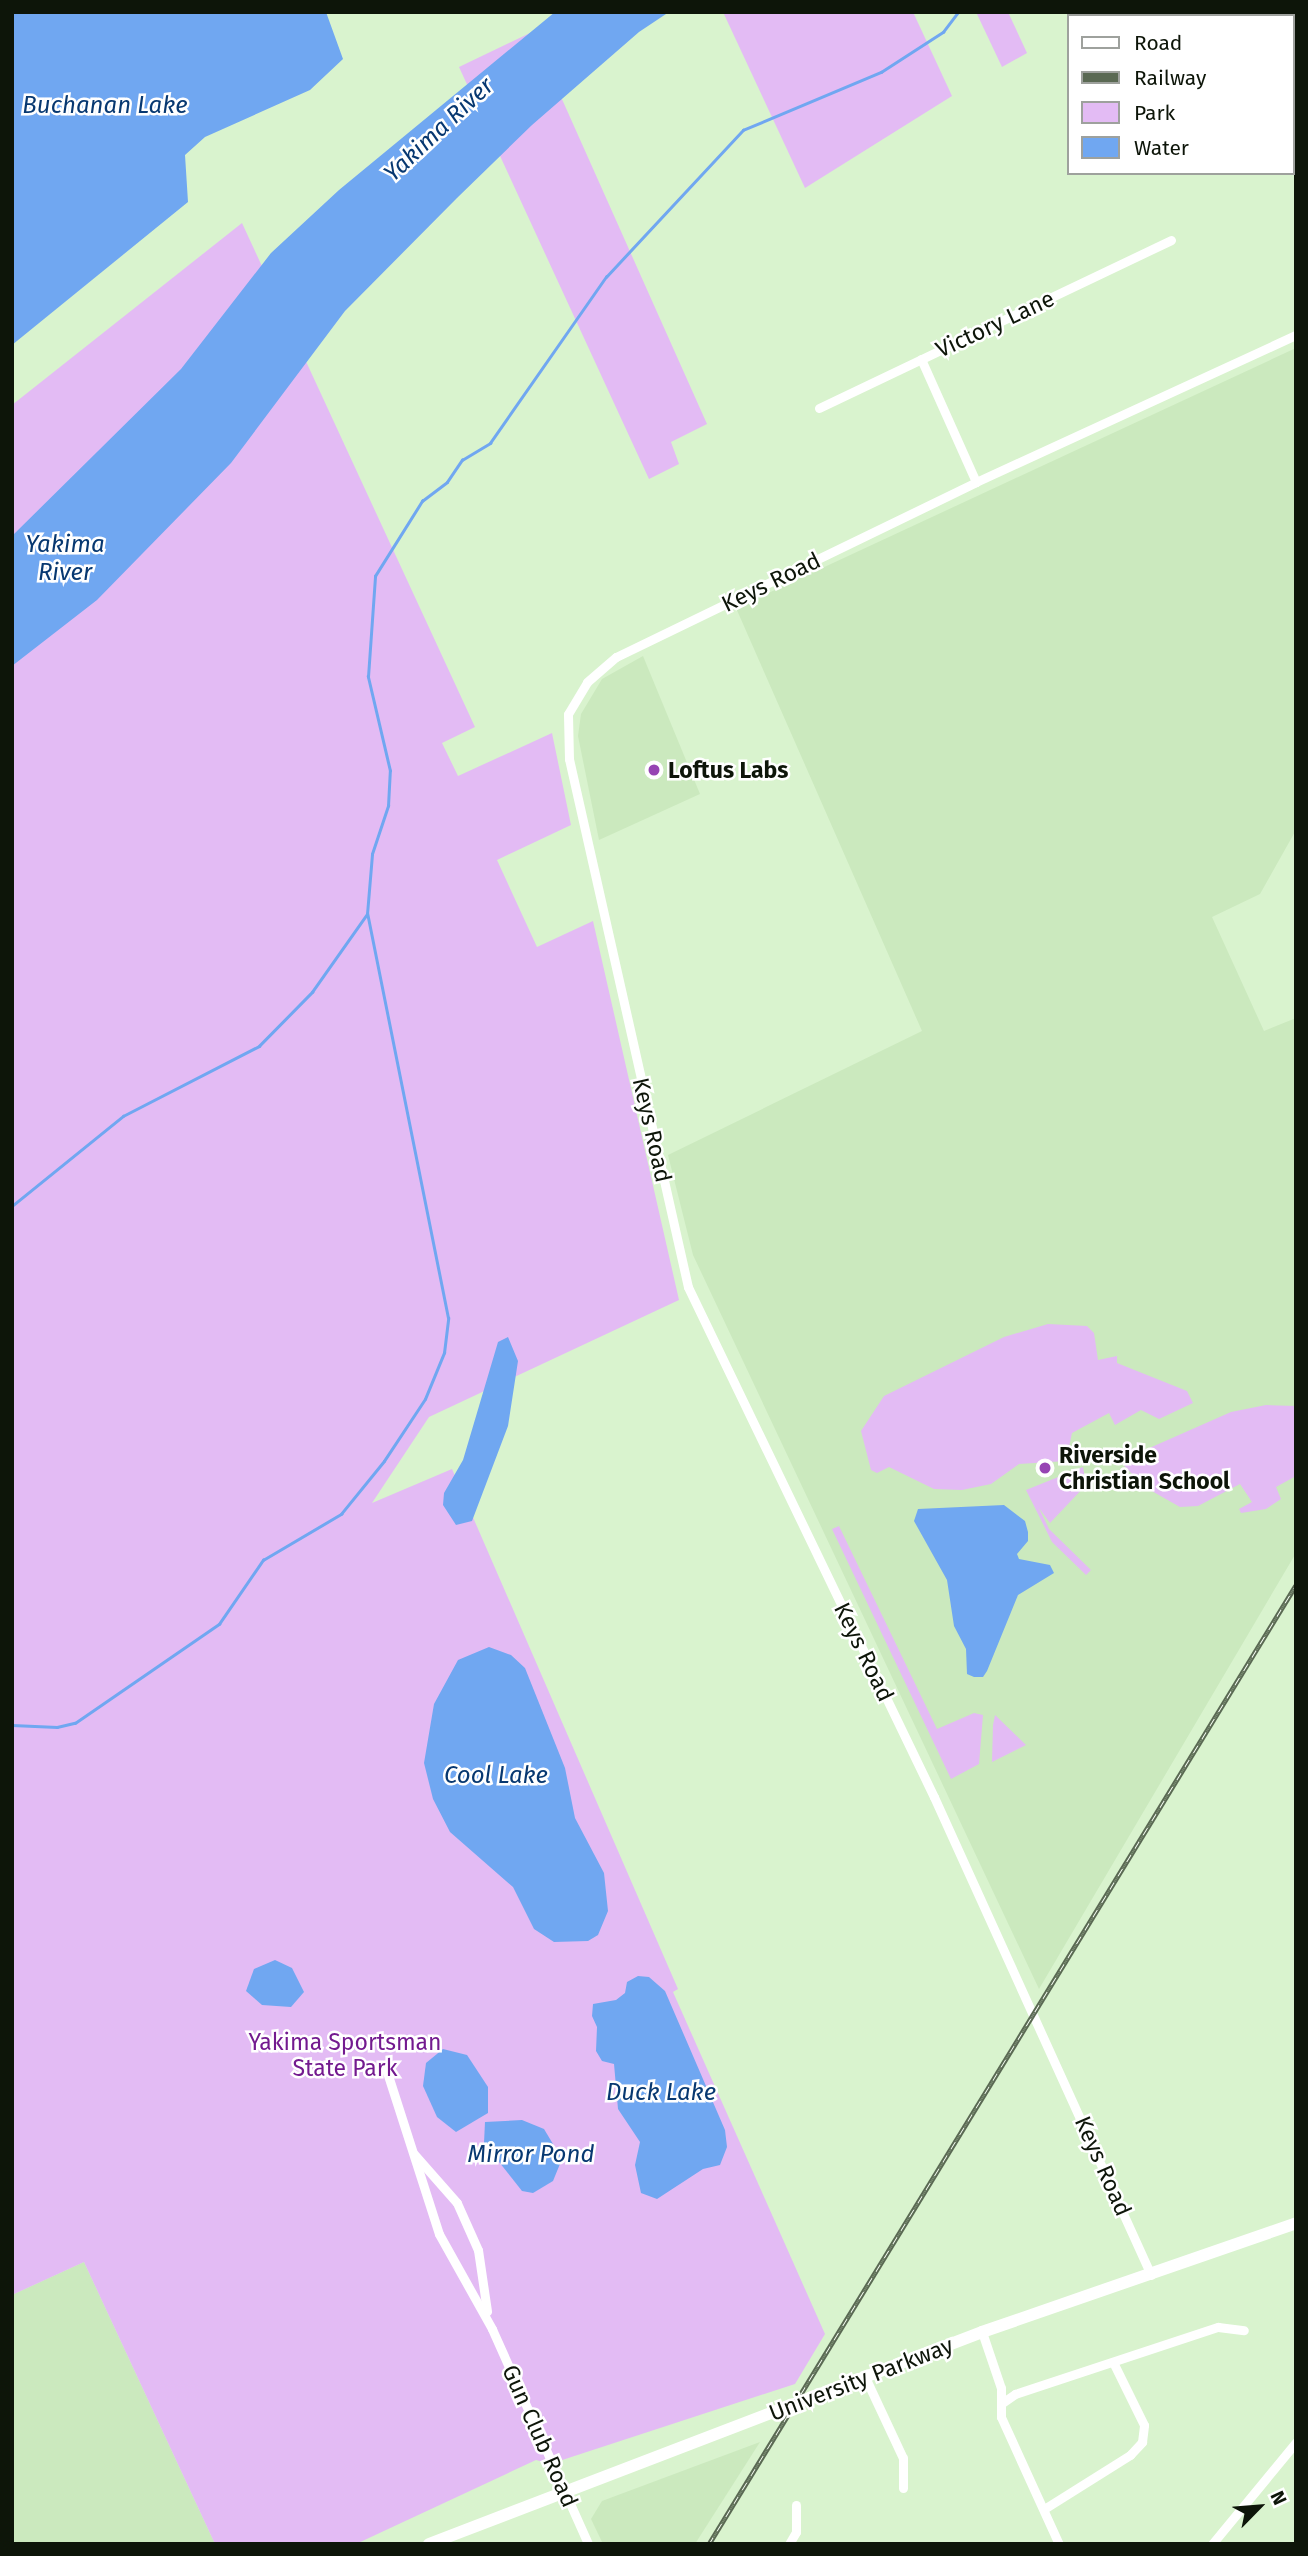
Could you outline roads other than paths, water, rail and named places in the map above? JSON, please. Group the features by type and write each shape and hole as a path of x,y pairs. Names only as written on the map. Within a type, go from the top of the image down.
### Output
{"main road":[{"name":"University Parkway","path":"429,2544 982,2332 1296,2223"}],"street":[{"name":"Victory Lane","path":"820,408 1171,240"},
{"name":"Keys Road","path":"1151,2274 934,1797 688,1287 569,759 568,714 587,682 617,657 976,482 1296,335"},
{"path":"921,359 976,482"},
{"name":"Gun Club Road","path":"386,2069 439,2234 492,2329 588,2544"},
{"name":"Gun Club Road","path":"414,2154 457,2203 478,2250 482,2294 492,2329"},
{"path":"1002,2403 1218,2327 1244,2330"},
{"path":"982,2332 1002,2403 1001,2417 1059,2544"},
{"path":"1044,2509 1130,2455 1142,2442 1144,2425 1113,2362"},
{"path":"865,2377 903,2458 902,2488"},
{"path":"1212,2544 1296,2442"},
{"path":"789,2544 796,2532 796,2505"}],"water":[{"name":"Buchanan Lake","path":"12,12 326,12 343,59 310,90 205,137 185,155 188,202 12,345"},
{"name":"Yakima River","path":"555,12 669,12 639,32 532,125 457,198 345,311 231,463 97,600 12,666 12,536 181,369 271,253 339,190"},
{"path":"508,1337 518,1361 508,1426 472,1521 456,1525 443,1505 444,1493 463,1460 498,1342"},
{"path":"1004,1505 1025,1521 1028,1541 1017,1554 1019,1559 1050,1565 1054,1573 1018,1595 987,1671 983,1677 974,1677 967,1674 966,1649 954,1626 947,1580 914,1521 918,1509"},
{"name":"Cool Lake","path":"489,1647 511,1655 525,1668 565,1768 575,1818 604,1873 608,1911 598,1935 588,1941 554,1942 534,1929 513,1887 450,1832 433,1799 424,1763 434,1704 458,1660"},
{"path":"275,1960 292,1968 304,1992 291,2007 262,2005 246,1991 254,1969"},
{"name":"Duck Lake","path":"638,1976 649,1977 665,1991 725,2130 727,2147 720,2165 703,2169 657,2199 641,2193 635,2165 640,2142 618,2109 614,2064 602,2061 596,2051 597,2027 592,2016 593,2004 616,2000 625,1993 627,1982"},
{"path":"443,2049 467,2055 488,2087 488,2113 456,2132 437,2117 423,2086 426,2063"},
{"name":"Mirror Pond","path":"522,2120 544,2129 562,2159 553,2181 533,2193 522,2191 484,2143 485,2122"}],"waterway":[{"path":"12,1206 123,1116 259,1046 312,992 367,914 372,854 388,806 390,771 368,677 375,576 422,501 447,482 462,460 490,443 606,277 743,130 881,72 943,32 958,12"},
{"path":"12,1725 57,1727 75,1723 219,1624 263,1560 341,1514 384,1461 425,1399 444,1353 448,1318 367,914"}],"railway":[{"path":"709,2544 1296,1585"}],"place":[{"name":"Loftus Labs","path":"654,770"},
{"name":"Riverside Christian School","path":"1045,1468"}],"park label":[{"name":"Yakima Sportsman State Park","path":"345,2055"}]}
